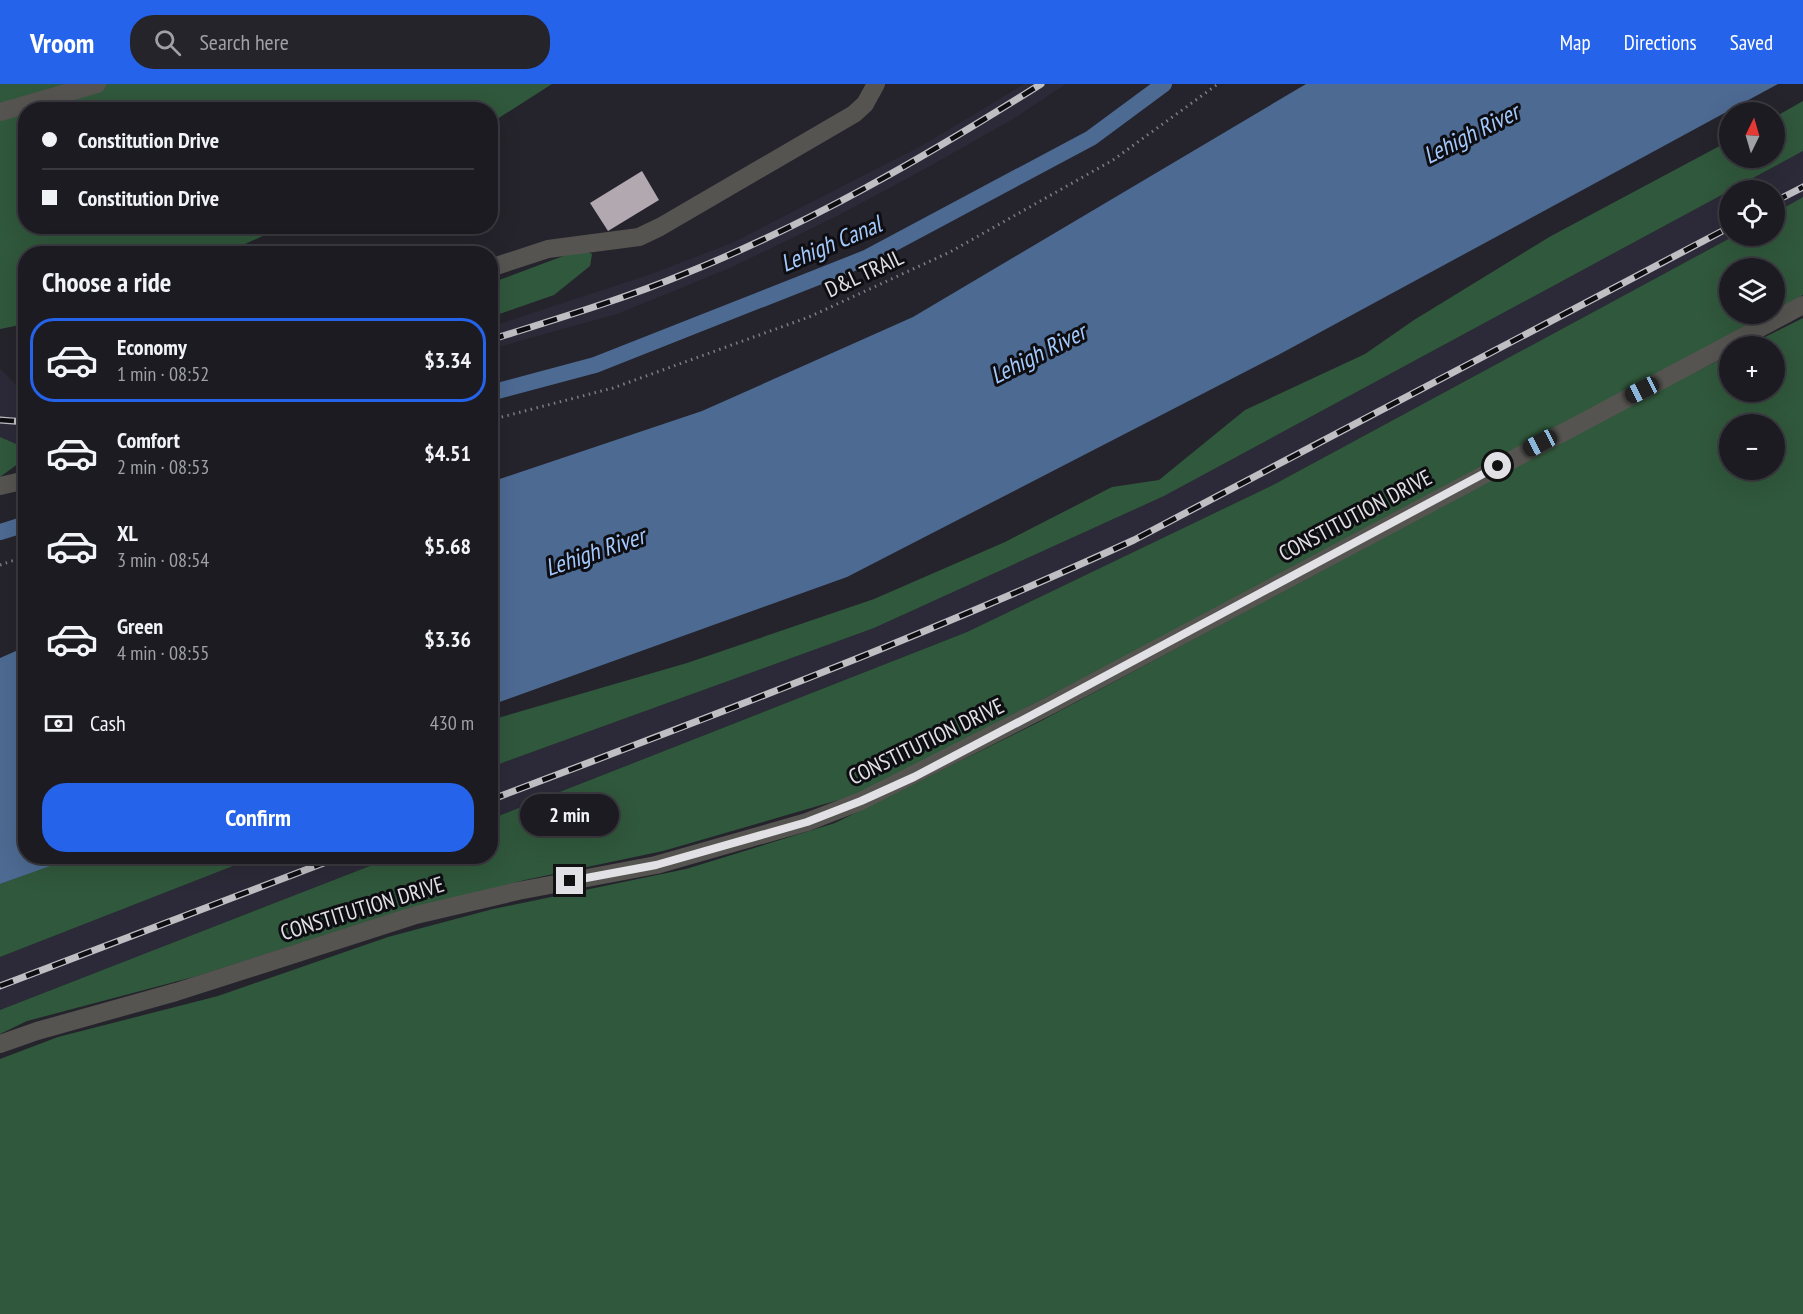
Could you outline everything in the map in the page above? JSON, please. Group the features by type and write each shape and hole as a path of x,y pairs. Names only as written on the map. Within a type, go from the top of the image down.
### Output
{"street":[{"path":"35,102 97,84"},
{"path":"498,265 548,249 639,237 660,227 854,114 865,104 876,84"},
{"path":"0,112 18,107"},
{"name":"CONSTITUTION DRIVE","path":"0,1044 37,1031 176,992 416,915 518,891 656,865 807,822 861,801 914,777 1051,705 1803,305"},
{"path":"0,486 18,482"}],"path":[{"name":"D&L TRAIL","path":"498,418 613,388 809,317 950,252 1113,160 1218,84"},
{"path":"0,565 18,559"}],"shaded area":[{"path":"1024,84 1066,84 1013,119 921,171 837,216 730,268 617,314 498,347 498,325 654,273 732,243 925,144"},
{"path":"1803,151 1803,197 1785,207 1785,180 1749,180 1771,168 1785,168 1785,161"},
{"path":"1719,196 1719,244 1273,485 967,632 498,816 498,764 874,628 1164,496"},
{"path":"0,369 18,387 18,445 0,437"},
{"path":"238,864 375,864 0,1010 0,957"}],"green space":[{"path":"0,84 552,84 498,119 498,102 18,102 18,234 267,234 241,246 18,246 18,325 0,329"},
{"path":"1803,101 1803,151 1785,161 1785,111"},
{"path":"1719,146 1719,168 1772,168 1749,180 1719,180 1719,196 1164,496 874,628 498,764 498,718 687,663 874,599 1005,542 1112,487 1159,480 1245,410 1365,354 1414,320 1551,236"},
{"path":"1803,197 1803,295 1785,305 1785,258 1719,258 1719,324 1751,324 1729,336 1719,336 1719,341 1111,664 859,794 663,851 525,880 379,918 197,976 27,1021 0,1034 0,1010 375,864 498,864 498,816 967,632 1273,485 1719,244 1719,246 1785,246 1785,207"},
{"path":"588,252 592,254 590,266 554,295 498,315 498,280 566,255"},
{"path":"1803,318 1803,1314 0,1314 0,1059 58,1037 218,996 388,937 493,909 686,869 835,823 1041,721 1719,360 1719,402 1785,402 1785,336 1767,336"},
{"path":"0,437 18,445 18,464 0,477"},
{"path":"54,864 238,864 0,957 0,884"}],"water":[{"name":"Lehigh River","path":"1306,84 1778,84 1745,102 1719,102 1719,116 1280,354 847,577 498,702 498,480 702,411 913,317"},
{"path":"18,650 18,864 56,864 0,884 0,658"}],"building":[{"path":"642,171 659,200 608,231 590,203"}],"waterway":[{"name":"Lehigh Canal","path":"498,391 595,365 866,258 1091,138 1164,84"},
{"name":"Lehigh Canal","path":"0,532 18,526"}],"railway":[{"path":"498,337 660,283 776,233 911,163 1041,84"},
{"path":"1785,196 1803,187"},
{"path":"498,797 895,643 1134,540 1719,233"},
{"path":"0,420 18,421"},
{"path":"0,986 321,864"}],"route":[{"path":"570,881 656,865 807,822 861,801 914,777 1051,705 1498,466"}]}
